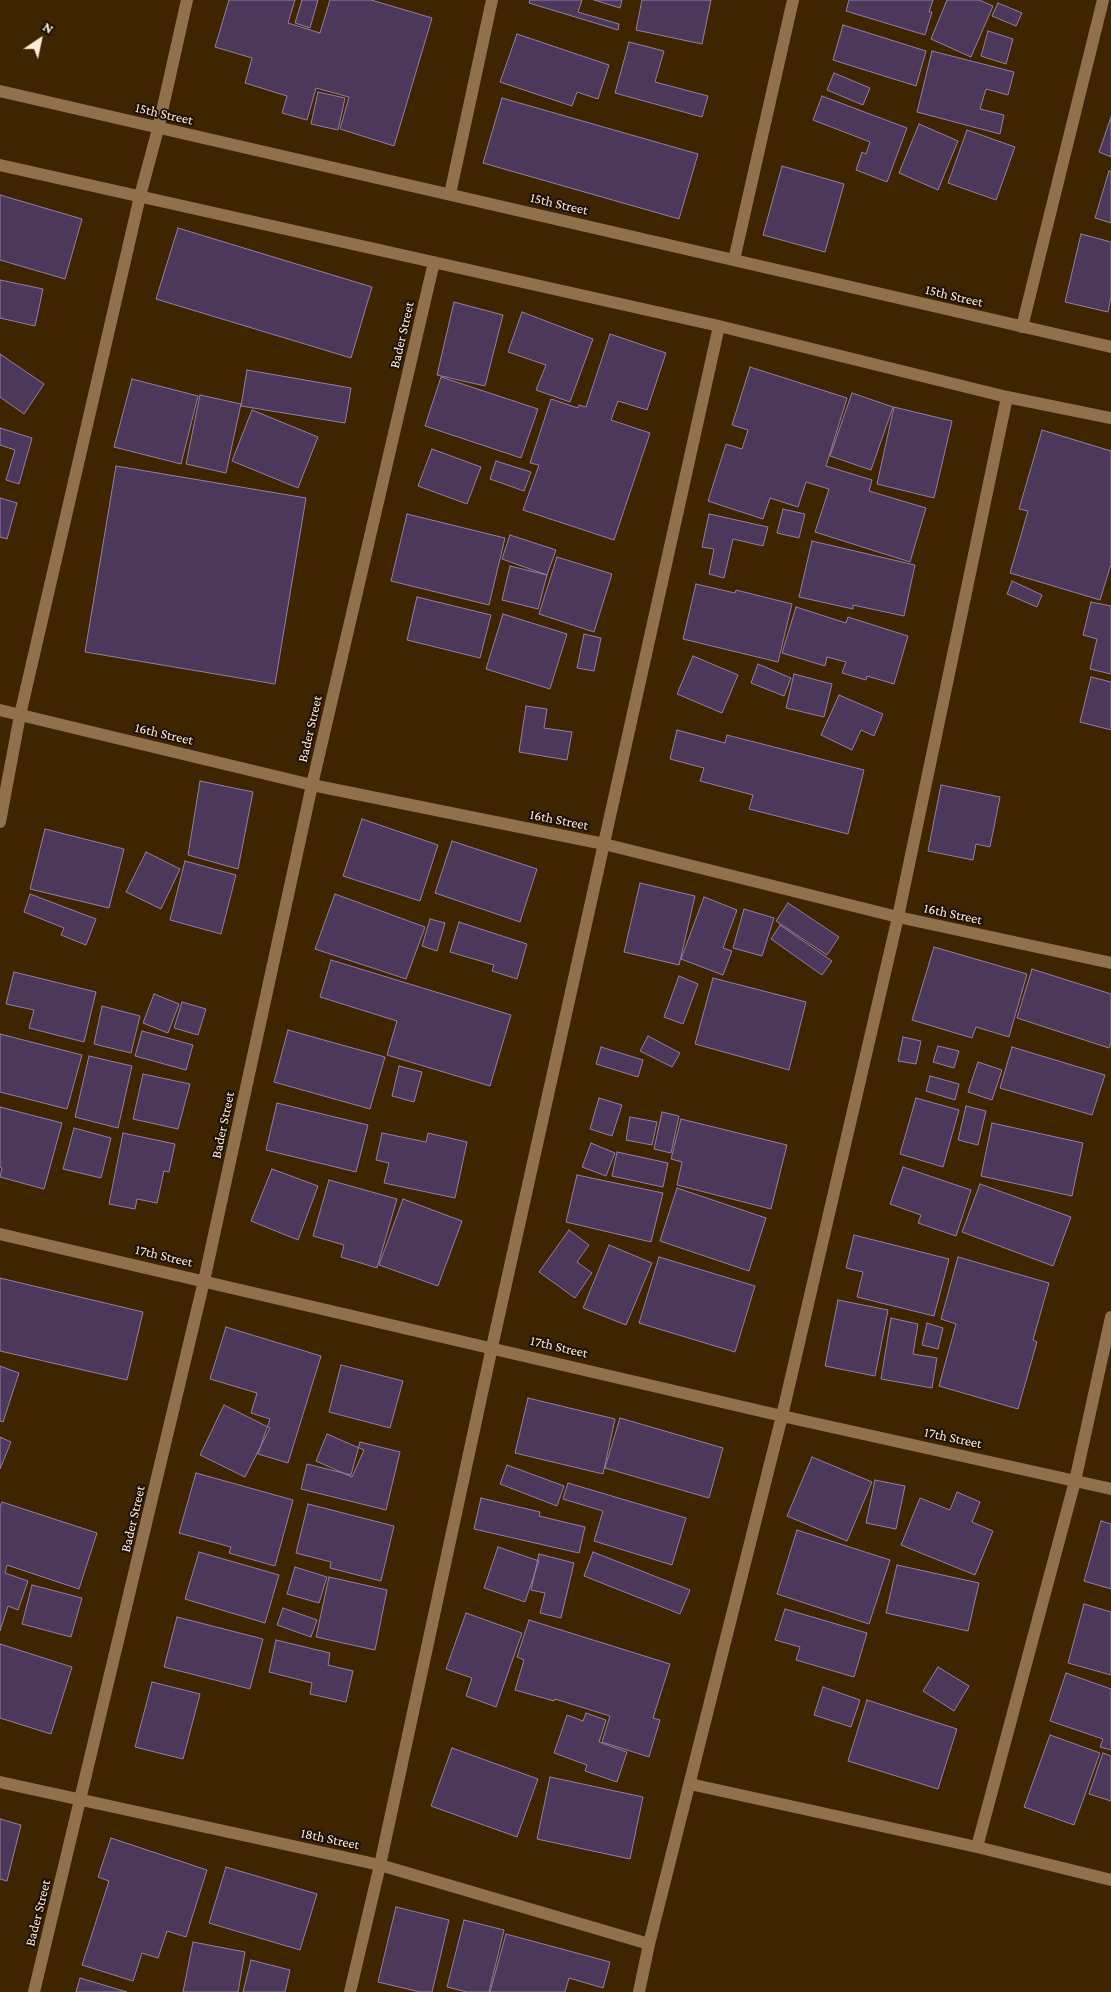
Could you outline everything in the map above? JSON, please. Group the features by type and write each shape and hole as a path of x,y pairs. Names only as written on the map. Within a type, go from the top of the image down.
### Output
{"street":[{"path":"0,822 20,715 187,0"},
{"path":"450,194 492,0"},
{"path":"734,260 793,0"},
{"path":"1022,327 1103,0"},
{"name":"15th Street","path":"0,91 158,129 450,194 1111,347"},
{"path":"0,165 719,326 1007,397 1111,418"},
{"name":"Bader Street","path":"34,1992 204,1281 312,785 434,262"},
{"path":"350,1992 380,1865 492,1347 719,326"},
{"path":"638,1992 782,1416 898,917 1007,397"},
{"name":"16th Street","path":"0,710 312,785 604,844 898,917 1111,963"},
{"name":"17th Street","path":"0,1234 782,1416 1111,1489"},
{"path":"977,1846 1076,1480 1111,1317"},
{"name":"18th Street","path":"0,1782 380,1865 649,1944"},
{"path":"690,1784 977,1846 1111,1880"}],"building":[{"path":"229,0 295,0 288,23 320,33 330,0 371,0 432,18 394,146 340,129 349,97 316,88 307,120 282,113 287,96 245,83 252,58 215,47"},
{"path":"302,0 318,0 310,28 295,23"},
{"path":"530,0 582,0 578,12 619,24 618,30 529,3"},
{"path":"594,0 622,0 620,8"},
{"path":"642,0 711,0 702,44 636,30"},
{"path":"849,0 933,0 929,12 932,12 925,35 846,11"},
{"path":"947,0 979,0 993,6 971,57 931,39"},
{"path":"998,3 1022,13 1016,26 992,16"},
{"path":"843,25 926,51 916,86 833,60"},
{"path":"988,31 1013,39 1006,64 981,56"},
{"path":"517,34 609,65 598,99 577,92 572,106 500,82"},
{"path":"629,42 664,51 655,82 708,96 702,117 615,93"},
{"path":"932,51 1014,72 1008,95 986,89 980,109 1004,115 1000,134 917,112"},
{"path":"834,73 870,88 863,105 827,90"},
{"path":"318,92 345,98 338,130 311,124"},
{"path":"822,96 907,128 887,182 856,170 862,152 866,154 870,142 813,120"},
{"path":"502,98 698,154 679,219 483,163"},
{"path":"1111,117 1111,157 1099,152"},
{"path":"919,124 958,141 938,190 899,173"},
{"path":"967,130 1015,147 996,200 948,183"},
{"path":"782,166 844,184 825,252 763,235"},
{"path":"1109,171 1111,171 1111,223 1095,218"},
{"path":"0,195 82,219 65,279 0,260"},
{"path":"178,228 372,287 351,358 156,299"},
{"path":"1081,234 1111,242 1111,297 1108,312 1065,302"},
{"path":"0,280 43,289 35,326 0,318"},
{"path":"454,302 503,315 485,386 437,375"},
{"path":"522,312 593,339 570,402 536,390 546,365 508,352"},
{"path":"610,334 666,353 647,410 618,401 611,420 650,433 614,540 523,510 539,465 530,463 551,399 578,408 579,405 586,407"},
{"path":"0,354 44,384 24,414 0,397"},
{"path":"750,367 847,398 826,466 872,480 869,491 926,508 910,562 815,532 829,489 806,482 798,507 770,498 763,519 708,501 726,444 742,449 748,430 732,425"},
{"path":"247,370 351,388 345,423 241,406"},
{"path":"441,377 538,409 521,458 425,426"},
{"path":"132,379 198,396 181,464 114,447"},
{"path":"852,393 893,407 871,470 830,456"},
{"path":"200,395 241,404 226,473 186,464"},
{"path":"894,407 952,421 934,498 877,484"},
{"path":"252,410 318,437 298,488 232,461"},
{"path":"0,428 32,438 19,484 6,480 15,450 0,445"},
{"path":"1042,430 1111,451 1111,564 1100,600 1010,573 1028,511 1019,509"},
{"path":"432,449 481,467 467,504 418,486"},
{"path":"496,461 531,472 524,491 490,479"},
{"path":"116,466 306,498 275,684 85,652"},
{"path":"0,498 17,503 7,539 0,537"},
{"path":"783,509 805,514 799,538 777,533"},
{"path":"407,514 505,538 489,605 391,581"},
{"path":"709,514 768,527 763,546 733,539 724,578 709,574 714,549 702,547"},
{"path":"510,535 556,550 547,575 502,559"},
{"path":"812,541 915,565 904,616 853,605 853,609 799,597"},
{"path":"557,557 612,574 594,632 539,614"},
{"path":"510,566 547,575 538,609 502,600"},
{"path":"1012,581 1042,595 1037,607 1007,594"},
{"path":"696,584 735,593 736,590 792,604 778,662 683,639"},
{"path":"417,597 491,615 480,658 407,640"},
{"path":"1091,602 1111,606 1111,674 1090,669 1097,639 1083,635"},
{"path":"796,607 846,623 848,617 908,636 894,684 867,676 866,680 842,673 846,662 827,657 825,666 782,653"},
{"path":"503,614 567,634 550,689 486,669"},
{"path":"584,634 601,638 594,671 577,668"},
{"path":"693,656 738,675 722,713 677,694"},
{"path":"758,664 791,678 784,696 751,683"},
{"path":"794,674 832,684 824,717 786,708"},
{"path":"1091,677 1111,682 1111,730 1080,722"},
{"path":"839,695 883,714 874,736 861,730 852,750 821,735"},
{"path":"526,706 547,709 544,728 572,732 567,760 519,752"},
{"path":"677,730 725,743 727,735 864,770 848,834 749,809 753,795 700,781 704,768 670,759"},
{"path":"200,781 253,792 238,869 188,855"},
{"path":"941,785 1000,797 990,847 976,844 973,860 928,851"},
{"path":"362,819 438,845 420,901 343,876"},
{"path":"45,829 124,849 109,908 30,889"},
{"path":"452,841 537,869 520,922 435,893"},
{"path":"146,852 180,869 161,909 126,892"},
{"path":"185,861 236,875 221,934 170,920"},
{"path":"640,883 695,896 679,965 624,952"},
{"path":"30,894 96,919 86,945 61,935 64,928 24,912"},
{"path":"335,894 425,927 406,979 315,949"},
{"path":"704,897 737,910 723,948 732,951 723,975 681,959"},
{"path":"788,903 839,937 827,955 776,921"},
{"path":"744,909 774,918 762,956 733,948"},
{"path":"430,919 445,923 437,951 422,946"},
{"path":"459,922 527,944 517,979 492,971 494,965 450,952"},
{"path":"780,925 832,961 822,975 771,939"},
{"path":"934,947 1027,974 1009,1037 976,1027 972,1038 912,1020"},
{"path":"331,960 511,1015 490,1086 387,1055 397,1021 320,997"},
{"path":"1032,969 1111,994 1111,1042 1109,1048 1017,1018"},
{"path":"14,972 96,992 84,1042 29,1028 34,1010 6,1004"},
{"path":"679,976 698,984 683,1024 664,1017"},
{"path":"713,978 806,1002 789,1070 695,1044"},
{"path":"154,994 179,1004 168,1033 143,1023"},
{"path":"182,1002 206,1009 198,1035 174,1028"},
{"path":"102,1006 140,1016 131,1053 94,1044"},
{"path":"288,1030 385,1057 370,1109 274,1082"},
{"path":"142,1031 193,1045 186,1070 135,1056"},
{"path":"0,1034 82,1055 67,1109 0,1092"},
{"path":"648,1036 680,1053 672,1067 640,1051"},
{"path":"903,1037 921,1041 916,1064 898,1061"},
{"path":"938,1046 959,1051 954,1068 933,1062"},
{"path":"601,1047 643,1060 638,1077 596,1064"},
{"path":"1012,1047 1105,1075 1092,1115 1000,1088"},
{"path":"89,1056 132,1066 118,1128 75,1117"},
{"path":"978,1062 1002,1070 992,1100 968,1092"},
{"path":"399,1066 422,1072 414,1102 392,1096"},
{"path":"143,1074 190,1084 178,1129 133,1119"},
{"path":"930,1076 959,1084 955,1100 926,1091"},
{"path":"599,1098 622,1105 612,1136 590,1129"},
{"path":"916,1098 959,1110 943,1167 900,1154"},
{"path":"277,1103 368,1125 356,1172 266,1150"},
{"path":"966,1106 986,1111 978,1145 958,1140"},
{"path":"0,1107 62,1123 44,1189 0,1177 2,1168 0,1167"},
{"path":"662,1112 679,1116 671,1153 654,1149"},
{"path":"630,1117 657,1122 652,1145 626,1140"},
{"path":"681,1119 787,1145 771,1209 677,1185 682,1162 671,1159"},
{"path":"992,1123 1083,1143 1072,1196 981,1176"},
{"path":"74,1128 111,1138 101,1178 63,1169"},
{"path":"123,1133 175,1144 169,1172 164,1171 157,1203 137,1199 135,1209 109,1204"},
{"path":"382,1133 426,1142 428,1133 467,1142 455,1198 384,1183 389,1163 376,1160"},
{"path":"591,1143 615,1153 606,1176 582,1167"},
{"path":"617,1152 668,1163 663,1187 612,1176"},
{"path":"903,1167 971,1190 956,1236 918,1223 921,1215 890,1204"},
{"path":"272,1169 318,1186 298,1240 251,1221"},
{"path":"577,1175 663,1193 651,1242 566,1222"},
{"path":"329,1180 397,1199 377,1268 341,1257 344,1245 313,1236"},
{"path":"980,1184 1071,1217 1053,1266 962,1232"},
{"path":"677,1188 766,1218 749,1271 660,1241"},
{"path":"403,1199 462,1221 438,1286 379,1265"},
{"path":"569,1230 589,1245 577,1262 592,1273 575,1298 539,1272"},
{"path":"854,1235 949,1259 934,1316 857,1297 863,1272 846,1268"},
{"path":"609,1245 652,1263 626,1325 583,1308"},
{"path":"659,1257 755,1286 735,1352 639,1323"},
{"path":"958,1257 1049,1283 1033,1340 1037,1342 1018,1409 939,1386 956,1324 941,1319"},
{"path":"0,1278 143,1312 127,1380 0,1351"},
{"path":"838,1300 888,1310 875,1376 825,1366"},
{"path":"891,1318 918,1324 913,1354 937,1358 932,1388 881,1379"},
{"path":"927,1323 943,1328 938,1349 922,1345"},
{"path":"226,1327 321,1356 288,1463 258,1454 270,1419 251,1413 257,1393 210,1379"},
{"path":"341,1365 403,1381 390,1428 329,1412"},
{"path":"0,1366 19,1373 3,1422 0,1421"},
{"path":"528,1398 615,1419 603,1474 515,1453"},
{"path":"224,1405 270,1428 245,1477 200,1455"},
{"path":"620,1418 723,1448 709,1498 605,1468"},
{"path":"327,1434 364,1450 352,1477 316,1461"},
{"path":"0,1437 11,1442 0,1469"},
{"path":"360,1442 400,1452 386,1510 301,1489 307,1464 351,1475"},
{"path":"812,1457 872,1482 847,1541 787,1516"},
{"path":"507,1465 564,1486 557,1506 500,1484"},
{"path":"196,1473 293,1500 275,1566 229,1553 231,1547 179,1533"},
{"path":"875,1480 905,1486 896,1529 866,1523"},
{"path":"568,1483 686,1518 672,1565 594,1541 603,1511 563,1499"},
{"path":"957,1492 980,1502 972,1522 993,1531 975,1575 901,1545 920,1498 950,1510"},
{"path":"481,1498 540,1512 539,1516 585,1527 579,1553 474,1529"},
{"path":"2,1502 97,1533 79,1589 7,1565 5,1573 28,1581 18,1610 8,1606 0,1631 0,1507"},
{"path":"308,1504 394,1526 381,1581 330,1568 331,1562 296,1553"},
{"path":"1101,1521 1111,1524 1111,1589 1084,1581"},
{"path":"797,1530 890,1560 869,1624 777,1594"},
{"path":"498,1547 539,1561 525,1602 484,1588"},
{"path":"199,1552 279,1575 265,1623 185,1599"},
{"path":"593,1552 690,1590 680,1614 584,1576"},
{"path":"539,1554 574,1563 561,1618 540,1613 545,1593 531,1590"},
{"path":"897,1565 979,1583 968,1631 886,1613"},
{"path":"295,1567 327,1577 319,1603 287,1594"},
{"path":"329,1577 387,1590 375,1650 316,1637"},
{"path":"32,1585 82,1598 71,1637 22,1624"},
{"path":"1084,1604 1111,1612 1111,1675 1068,1663"},
{"path":"283,1608 317,1620 311,1637 277,1625"},
{"path":"785,1609 867,1633 854,1677 796,1660 800,1647 775,1640"},
{"path":"466,1613 522,1633 496,1707 466,1696 472,1678 446,1669"},
{"path":"177,1617 263,1639 250,1689 164,1667"},
{"path":"529,1620 670,1664 653,1718 660,1720 649,1757 602,1742 610,1716 555,1699 554,1701 515,1690 524,1660 517,1657"},
{"path":"276,1640 330,1653 328,1665 353,1671 346,1702 310,1694 312,1683 269,1672"},
{"path":"0,1644 72,1667 51,1734 0,1718"},
{"path":"938,1667 969,1686 954,1711 923,1691"},
{"path":"1066,1673 1111,1689 1111,1750 1100,1747 1103,1739 1050,1721"},
{"path":"152,1682 200,1694 183,1759 135,1747"},
{"path":"823,1687 860,1700 851,1727 814,1715"},
{"path":"867,1700 957,1729 938,1789 848,1761"},
{"path":"586,1713 606,1720 599,1742 627,1752 617,1782 585,1771 587,1765 554,1753 567,1715 583,1721"},
{"path":"1050,1735 1100,1753 1074,1825 1024,1807"},
{"path":"452,1748 538,1779 517,1837 431,1806"},
{"path":"1103,1753 1111,1756 1111,1801 1089,1794"},
{"path":"550,1777 643,1797 630,1859 537,1839"},
{"path":"0,1819 21,1825 7,1881 0,1879"},
{"path":"111,1838 207,1870 186,1937 167,1931 158,1958 142,1953 133,1981 82,1965 109,1881 98,1877"},
{"path":"226,1867 317,1894 300,1950 209,1923"},
{"path":"396,1907 449,1920 432,1992 420,1992 378,1982"},
{"path":"464,1920 504,1930 489,1992 467,1992 447,1987"},
{"path":"506,1934 610,1962 603,1988 569,1978 565,1992 490,1992"},
{"path":"193,1942 245,1952 238,1992 183,1992"},
{"path":"251,1960 290,1970 285,1992 243,1992"},
{"path":"80,1978 127,1992 76,1992"}]}
